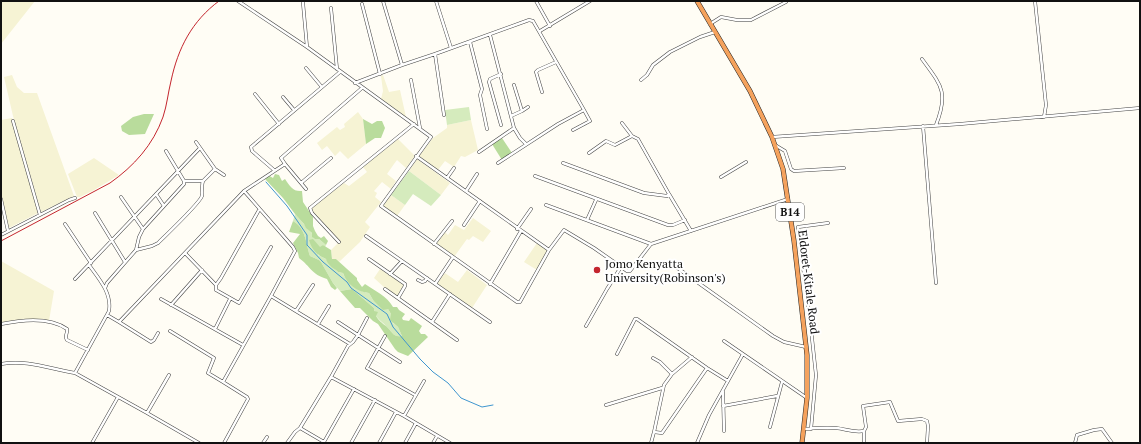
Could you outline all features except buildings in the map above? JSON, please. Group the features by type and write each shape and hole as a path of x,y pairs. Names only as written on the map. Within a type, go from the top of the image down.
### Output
{"highway":[{"name":"Eldoret-Kitale Road","path":"697,1 750,91 772,137 783,168 807,347 807,398 802,443"}],"street":[{"path":"238,1 307,47 338,71 431,137 381,206 517,302 520,302 550,250 564,230 594,248 627,271 630,271 651,244 788,199"},
{"path":"383,1 402,65"},
{"path":"436,1 451,48"},
{"path":"536,1 550,26"},
{"path":"540,31 590,1"},
{"path":"1035,1 1046,105 1044,117"},
{"path":"710,24 721,17 751,20 786,2"},
{"path":"303,3 307,47"},
{"path":"362,4 380,74"},
{"path":"331,8 338,71"},
{"path":"355,83 529,20 534,21 590,121 573,130"},
{"path":"641,80 647,75 653,65 670,52 694,40 715,32"},
{"path":"490,35 514,128 526,144"},
{"path":"470,42 482,89 480,95 487,129"},
{"path":"435,54 444,115"},
{"path":"922,59 938,82 942,92 942,102 936,125"},
{"path":"542,92 536,72 556,62"},
{"path":"306,68 321,86"},
{"path":"274,170 251,148 252,146 338,71"},
{"path":"500,125 490,80 501,74"},
{"path":"411,80 420,129"},
{"path":"514,84 522,112"},
{"path":"306,189 281,159 282,157 362,88"},
{"path":"255,94 279,124"},
{"path":"283,97 294,110"},
{"path":"511,116 522,112 528,107"},
{"path":"772,137 1044,117 1140,108"},
{"path":"498,163 558,124 584,110"},
{"path":"13,121 40,214"},
{"path":"622,123 632,136 638,139 691,230"},
{"path":"339,242 312,214 310,208 414,124"},
{"path":"923,126 936,283"},
{"path":"479,152 514,128"},
{"path":"589,153 606,141 615,145 632,136"},
{"path":"196,142 215,170 224,175"},
{"path":"775,144 785,151 791,169 794,171 844,168"},
{"path":"75,279 200,148"},
{"path":"105,288 107,283 136,250 139,237 143,230 183,185 184,181 179,171 166,151"},
{"path":"416,156 550,250"},
{"path":"301,183 331,158"},
{"path":"721,177 746,162"},
{"path":"563,163 644,193 667,196 669,194"},
{"path":"119,322 244,191 285,164"},
{"path":"447,178 454,168"},
{"path":"136,250 158,243 189,212 201,199 203,181 215,170"},
{"path":"466,191 477,174"},
{"path":"535,176 596,200 668,225 673,225 684,220"},
{"path":"184,181 203,181"},
{"path":"222,382 295,251 244,191"},
{"path":"156,194 164,206"},
{"path":"121,197 143,230"},
{"path":"1,235 40,214 75,198"},
{"path":"1,199 8,231"},
{"path":"587,220 596,200"},
{"path":"464,226 480,201"},
{"path":"546,205 651,244"},
{"path":"518,229 531,209"},
{"path":"216,285 259,210"},
{"path":"94,213 125,262"},
{"path":"434,244 452,221"},
{"path":"811,428 816,375 812,329 798,228 828,223"},
{"path":"65,224 105,288 110,305 110,311 76,373"},
{"path":"490,284 521,231"},
{"path":"366,236 490,322"},
{"path":"185,253 216,285 216,290 238,303 240,302 271,247"},
{"path":"435,284 453,257"},
{"path":"370,259 405,285 398,298"},
{"path":"390,274 402,261"},
{"path":"586,326 621,267"},
{"path":"676,267 773,336 784,342 807,347"},
{"path":"171,305 202,270"},
{"path":"418,280 422,282 428,278"},
{"path":"296,311 313,285"},
{"path":"385,289 457,340"},
{"path":"432,322 450,294"},
{"path":"271,296 350,344"},
{"path":"161,299 243,345"},
{"path":"215,329 230,299"},
{"path":"318,324 329,306"},
{"path":"107,315 151,342 158,333"},
{"path":"287,443 300,428 332,377 348,346 358,335 367,318"},
{"path":"617,354 635,319 637,319 707,368 728,380"},
{"path":"1,324 18,321 54,323 66,329 67,340 88,350"},
{"path":"338,322 400,362"},
{"path":"170,331 214,358 208,373 248,399 224,443"},
{"path":"385,336 367,368 415,395"},
{"path":"724,341 807,398"},
{"path":"697,443 709,415 743,354"},
{"path":"651,443 663,388 672,374 692,357"},
{"path":"653,358 660,362 672,374"},
{"path":"1,364 24,362 76,373 199,443"},
{"path":"654,432 662,433 707,368"},
{"path":"147,413 169,375"},
{"path":"332,377 450,443"},
{"path":"404,416 424,381"},
{"path":"770,427 777,396 782,382"},
{"path":"606,405 663,388"},
{"path":"300,428 325,443 354,389"},
{"path":"723,390 724,431"},
{"path":"723,406 777,396"},
{"path":"92,443 118,397"},
{"path":"351,443 375,400"},
{"path":"864,443 864,431 866,427 863,406 890,402 898,421 922,419 927,421 927,443"},
{"path":"379,443 396,412"},
{"path":"405,443 416,423"},
{"path":"804,429 836,428 858,432 864,431"},
{"path":"1075,443 1077,435 1102,429 1112,443"},
{"path":"433,443 437,436"},
{"path":"263,443 267,437"},
{"path":"190,443 192,439"}],"shaded area":[{"path":"1,1 35,1 1,44"},
{"path":"12,75 17,87 24,93 37,93 74,196 41,212 13,116 4,77"},
{"path":"383,75 389,92 400,90 406,117 381,99 383,91 381,76"},
{"path":"358,112 363,119 366,144 348,159 340,151 335,156 327,146 322,150 317,143 337,127 340,130 345,127 344,124"},
{"path":"12,118 38,213 9,228 1,192 1,120"},
{"path":"471,120 478,150 465,157 461,156 454,167 445,161 438,170 419,156 433,138 447,128 447,125"},
{"path":"398,139 415,156 406,168 397,160 387,174 396,181 391,189 382,182 374,191 377,193 375,197 381,202 365,222 370,227 360,242 339,262 336,259 332,260 331,250 340,241 312,213 311,208 344,183 349,186 367,172 363,167"},
{"path":"94,158 119,175 94,190 77,197 68,174"},
{"path":"417,159 450,183 441,195 409,171"},
{"path":"391,195 405,205 397,216 384,207 383,204"},
{"path":"473,218 491,231 483,242 473,236 469,240 467,239 454,257 436,244 445,232 448,235 455,225 464,230"},
{"path":"537,243 548,251 537,270 524,262"},
{"path":"1,261 54,291 49,321 37,320 1,323"},
{"path":"380,269 404,284 397,296 374,278"},
{"path":"467,270 487,285 472,308 438,285 438,282 445,273 458,282"}],"green space":[{"path":"469,107 471,120 447,125 445,110"},
{"path":"144,114 154,114 145,134 129,135 122,131 121,126 133,117"},
{"path":"363,119 372,124 377,121 382,121 385,128 381,138 375,138 366,144"},
{"path":"502,138 512,153 502,160 492,144"},
{"path":"409,171 441,195 431,206 413,194 405,205 391,195"},
{"path":"275,174 279,175 282,181 285,179 296,191 302,191 303,202 313,217 313,226 315,231 318,236 321,238 324,236 328,241 326,245 319,239 312,237 312,233 306,228 283,198 265,179 268,175 273,178"},
{"path":"295,214 317,239 326,245 325,247 323,245 318,255 326,259 338,272 343,273 347,280 354,286 369,293 373,300 388,309 393,323 398,327 402,336 393,334 376,316 374,308 352,289 340,291 333,283 321,262 310,256 303,232 301,228 293,221"},
{"path":"293,221 301,228 303,232 310,256 321,262 337,288 335,290 331,287 327,279 314,273 299,258 293,243 300,234 289,232"},
{"path":"313,239 320,247 323,245 331,250 332,259 336,259 357,278 362,287 365,284 384,297 393,307 397,307 405,314 402,318 403,320 409,321 411,318 422,326 419,331 421,334 425,334 428,337 408,356 398,352 378,324 360,308 355,308 340,291 352,289 374,308 374,311 378,312 376,316 377,318 393,334 402,336 398,327 390,320 391,314 388,309 383,310 373,300 369,293 360,291 353,287 347,281 343,273 338,272 327,262 326,259 317,254 309,240"}],"waterway":[{"path":"266,182 287,206 307,235 307,245 323,262 347,282 351,288 387,314 393,327 433,372 448,383 461,398 482,407 493,405"}],"railway":[{"path":"1,241 110,183 135,162 148,146 159,127 163,117 174,69 182,46 201,17 219,1"}],"place":[{"name":"Jomo Kenyatta University(Robinson's)","path":"597,270"}]}
